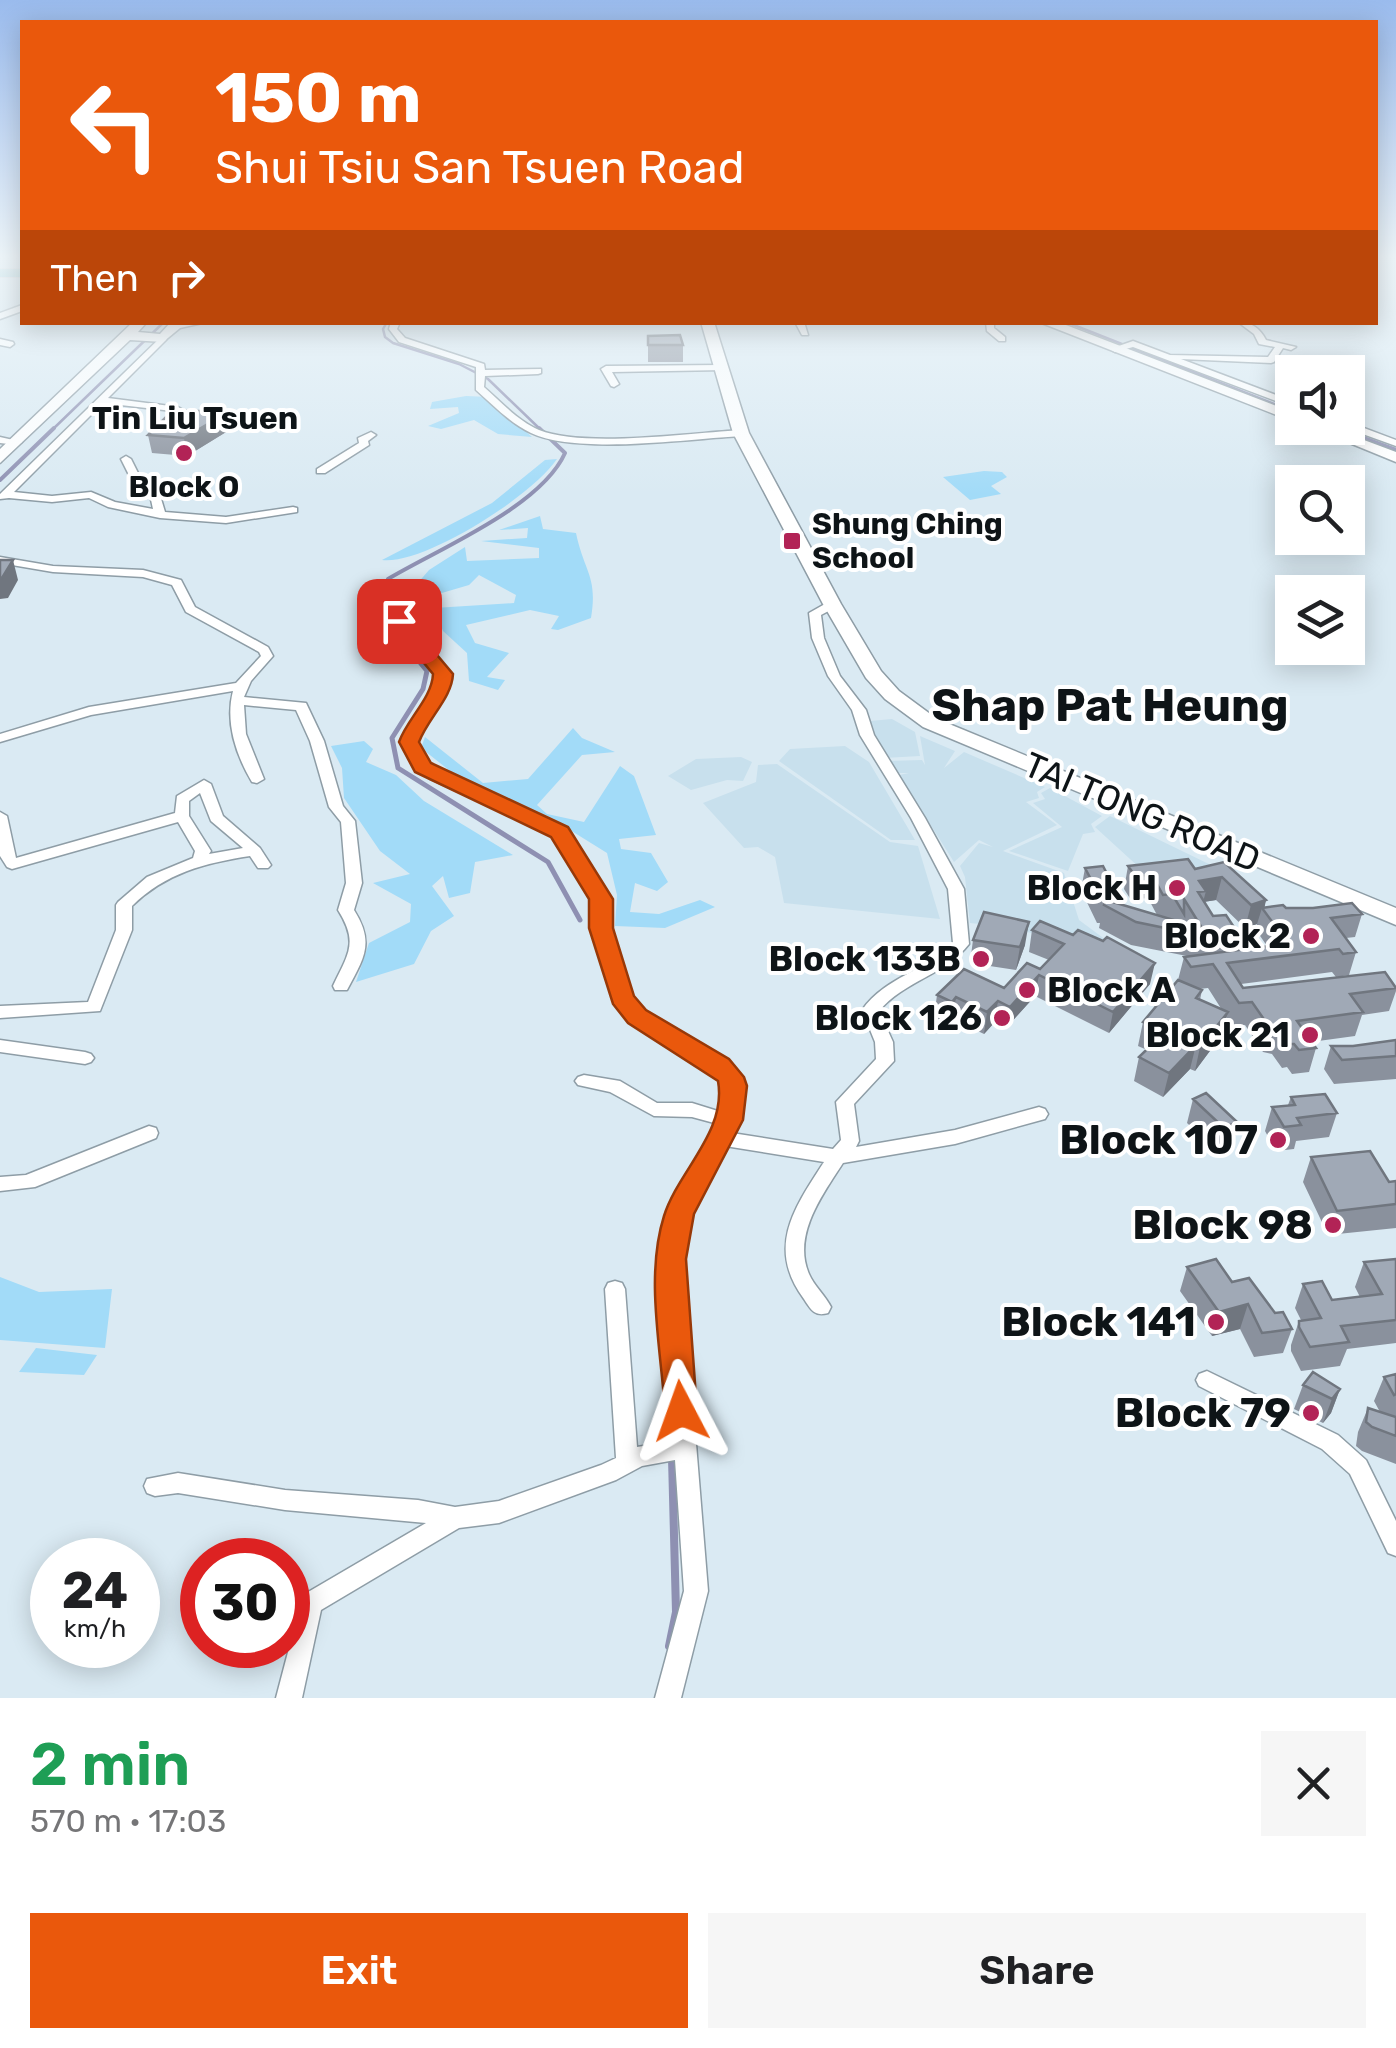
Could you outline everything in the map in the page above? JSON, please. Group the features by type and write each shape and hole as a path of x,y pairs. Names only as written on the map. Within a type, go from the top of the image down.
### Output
{"street":[{"path":"0,458 130,335"},
{"path":"154,335 163,338"},
{"path":"3,497 166,335"},
{"path":"398,335 402,340 476,363 482,374 480,388 500,407 540,433 558,437 741,433"},
{"name":"TAI TONG ROAD","path":"712,335 741,433 832,604 873,674 892,695 930,724 1396,918"},
{"path":"997,335 1002,339"},
{"path":"1079,335 1275,410"},
{"path":"1166,356 1272,360 1286,346 1262,342 1259,335"},
{"path":"1115,349 1133,344 1275,398"},
{"path":"614,384 606,369 721,368"},
{"path":"482,374 538,371"},
{"path":"100,400 178,410"},
{"path":"1365,432 1396,444"},
{"path":"321,471 371,436"},
{"path":"0,440 17,442"},
{"path":"1365,445 1396,457"},
{"path":"126,460 137,482 156,494 160,515"},
{"path":"3,497 52,499 90,494 104,502 160,515 226,520 293,510"},
{"path":"0,560 53,569 143,574 177,584 190,609 264,650 267,656 240,693 239,746 257,780"},
{"path":"821,1307 796,1271 794,1240 815,1191 850,1141 845,1102 885,1061 884,1042 870,1010 879,997 948,961 961,944 956,889 867,735 860,710 834,676 818,638 815,613 832,604"},
{"path":"403,617 443,674 442,686 409,742 415,756 435,776 560,832 601,899 601,928 622,998 637,1016 720,1066 733,1086 724,1129 679,1214 670,1259 680,1449 696,1590 668,1698"},
{"path":"0,738 104,708 240,693 301,706 317,742 326,784 336,807 348,821 354,883 346,910 360,933 360,952 341,986"},
{"path":"0,1012 94,1007 124,930 124,905 146,886 200,857 259,858 216,818 204,784 182,799 182,816 202,851 200,857"},
{"path":"0,816 6,853 12,864 182,816"},
{"path":"0,1046 85,1058"},
{"path":"584,1082 614,1086 654,1109 692,1110 724,1129 838,1157 956,1136 1039,1114"},
{"path":"0,1184 28,1182 149,1133"},
{"path":"614,1289 632,1459"},
{"path":"1207,1380 1330,1442 1358,1467 1396,1545"},
{"path":"155,1486 178,1482 285,1500 418,1511 455,1518 499,1512 608,1474 632,1459 680,1449"},
{"path":"290,1698 310,1603 455,1518"}],"shaded area":[{"path":"466,396 489,397 532,437 498,434 474,420 441,429 428,426 459,413 458,407 430,409 432,402"},
{"path":"557,459 526,491 477,525 424,551 401,559 382,560 492,503 545,460"},
{"path":"1002,472 1007,477 991,486 1001,494 970,500 943,477"},
{"path":"540,516 543,529 576,533 591,583 591,618 558,630 551,629 559,616 530,610 466,625 475,643 509,653 487,677 505,680 498,690 469,681 467,653 443,631 434,608 514,603 516,595 479,575 469,585 418,600 417,584 429,570 465,547 467,561 539,558 539,548 481,541 527,538 528,528 499,530"},
{"path":"892,719 915,732 920,756 884,758 870,721"},
{"path":"573,728 582,738 615,752 582,755 537,805 547,814 584,822 620,766 634,776 656,835 619,839 621,849 651,853 668,882 657,891 635,883 630,912 659,914 700,900 715,907 665,928 615,926 617,895 607,853 570,830 464,782 421,748 425,737 483,783 528,779"},
{"path":"920,736 955,751 944,768 964,752 1045,787 1037,792 1039,798 1026,802 1057,825 1003,851 1064,873 1079,920 1106,940 1096,950 1008,927 970,923 965,877 960,866 979,843 993,847 979,840 954,862 899,775 909,773 891,773 888,761 922,760 925,765"},
{"path":"364,741 373,749 366,762 396,775 424,801 513,855 475,862 470,893 449,898 443,876 432,886 454,916 431,931 414,964 356,982 369,943 410,922 411,904 373,883 410,874 380,851 344,798 342,768 331,746"},
{"path":"845,746 869,762 915,840 891,840 779,761 790,749"},
{"path":"741,757 752,762 743,781 727,780 691,790 668,776 696,759"},
{"path":"777,764 890,842 918,846 940,919 784,903 775,857 758,847 744,848 703,803 756,782 758,765"},
{"path":"1050,788 1102,816 1091,824 1095,832 1083,834 1068,871 1009,851 1062,827 1033,803 1045,799 1041,793"},
{"path":"1110,816 1215,867 1177,877 1142,870 1095,827"},
{"path":"0,1277 39,1292 112,1289 105,1348 0,1340"},
{"path":"36,1348 97,1355 84,1375 19,1372"}],"building":[{"path":"680,335 683,345 648,345 648,336"},
{"path":"173,410 228,412 184,438 148,435"},
{"path":"0,560 13,560 2,578 0,578"},
{"path":"1188,859 1195,869 1224,862 1266,900 1251,905 1222,877 1199,881 1206,891 1198,892 1213,916 1226,915 1243,941 1207,936 1184,899 1184,914 1172,894 1163,895 1152,875 1136,877 1128,866"},
{"path":"1103,866 1120,899 1102,900 1085,868"},
{"path":"1106,900 1201,928 1199,935 1136,922 1104,905"},
{"path":"1352,903 1362,914 1331,918 1356,952 1343,954 1339,949 1227,963 1243,988 1385,972 1396,988 1350,994 1363,1012 1297,1021 1316,1048 1299,1050 1289,1044 1279,1030 1270,1028 1252,1002 1239,1003 1213,964 1191,967 1184,957 1270,946 1270,941 1285,939 1262,908"},
{"path":"984,912 1029,922 1020,947 973,940"},
{"path":"1040,921 1073,935 1078,930 1103,941 1107,937 1155,963 1113,1012 1039,975 1010,1007 998,1001 987,1012 956,997 952,1002 937,995 964,969 1004,988 1027,963 1040,969 1064,944 1032,930"},
{"path":"1178,980 1202,990 1196,998 1228,1012 1200,1047 1196,1045 1169,1073 1139,1057 1165,1032 1143,1022"},
{"path":"1396,1040 1396,1056 1342,1060 1331,1046 1353,1046"},
{"path":"1206,1093 1237,1122 1224,1128 1193,1099"},
{"path":"1325,1094 1337,1113 1297,1118 1301,1125 1284,1127 1272,1107 1295,1105 1291,1097"},
{"path":"1370,1151 1389,1182 1396,1181 1396,1204 1337,1211 1311,1157"},
{"path":"1216,1259 1232,1282 1249,1278 1275,1313 1283,1312 1292,1329 1262,1333 1248,1304 1219,1312 1187,1267"},
{"path":"1396,1259 1396,1320 1341,1326 1349,1342 1310,1347 1299,1321 1321,1318 1303,1284 1322,1281 1332,1300 1382,1294 1364,1262"},
{"path":"1313,1372 1340,1389 1332,1399 1303,1385"},
{"path":"1396,1374 1396,1394 1394,1395 1384,1377"},
{"path":"1368,1408 1396,1417 1396,1436 1366,1422"}],"waterway":[{"path":"52,430 150,335"},
{"path":"385,335 393,343 459,364 488,379 541,430"},
{"path":"1100,335 1275,404"},
{"path":"0,480 54,428"},
{"path":"408,647 379,610 388,579 512,509 553,473 565,453 539,428"},
{"path":"1365,438 1396,450"},
{"path":"406,645 427,671 423,689 392,738 398,768 548,862 580,920"},
{"path":"660,1270 671,1447"},
{"path":"669,1646 676,1612 672,1458"}],"place":[{"name":"Block O","path":"184,453"},
{"name":"Shung Ching School","path":"792,541"},
{"name":"Block H","path":"1177,888"},
{"name":"Block 2","path":"1311,936"},
{"name":"Block 133B","path":"981,959"},
{"name":"Block A","path":"1027,990"},
{"name":"Block 126","path":"1002,1018"},
{"name":"Block 21","path":"1310,1035"},
{"name":"Block 107","path":"1278,1140"},
{"name":"Block 98","path":"1333,1225"},
{"name":"Block 141","path":"1216,1322"},
{"name":"Block 79","path":"1311,1413"}],"district":[{"name":"Tin Liu Tsuen","path":"195,418"},
{"name":"Shap Pat Heung","path":"1110,705"}],"route":[{"path":"399,621 443,674 442,686 409,742 415,756 435,776 560,832 601,899 601,928 622,998 657,1031 720,1066 730,1077 733,1086 729,1120 679,1214 670,1259 681,1411"}]}
